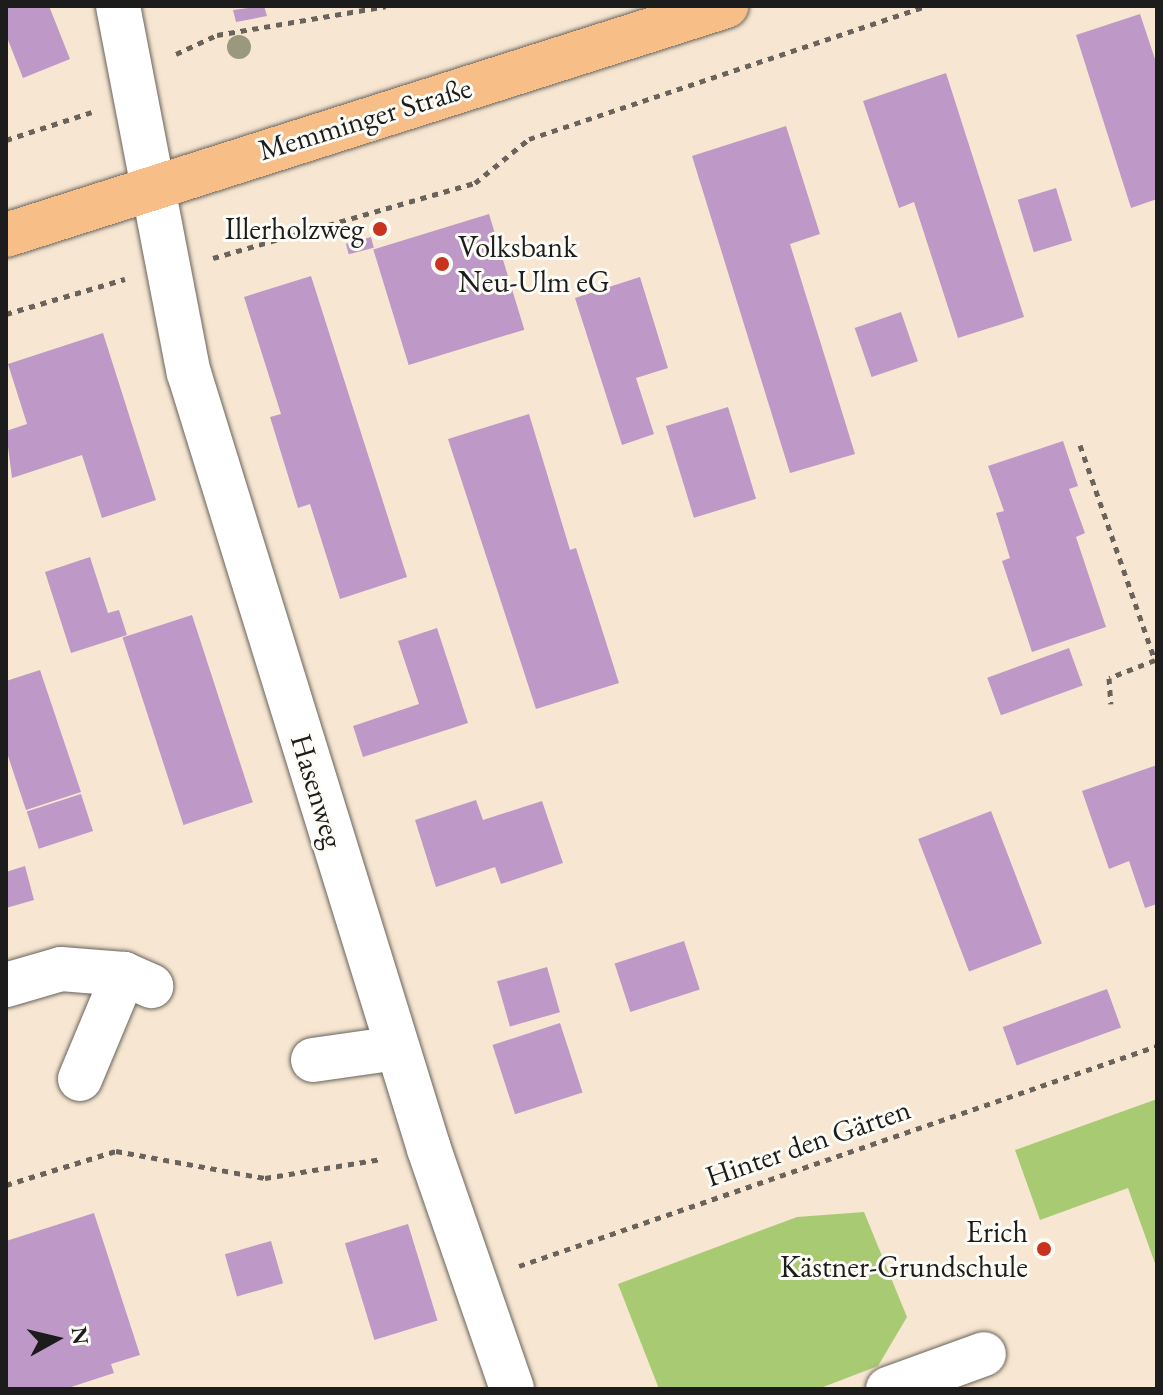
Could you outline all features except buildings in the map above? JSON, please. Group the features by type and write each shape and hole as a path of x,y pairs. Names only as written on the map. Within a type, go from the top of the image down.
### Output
{"main road":[{"name":"Memminger Straße","path":"6,235 151,186 726,6"}],"street":[{"path":"118,6 151,186"},
{"name":"Hasenweg","path":"151,186 189,373 242,553 429,1149 512,1389"},
{"path":"6,985 61,969 138,980 80,1079"},
{"path":"313,1060 397,1048"},
{"path":"888,1389 984,1354"}],"path":[{"path":"6,140 89,114 194,42 386,6"},
{"path":"6,314 167,269 274,244 475,183 529,139 927,6"},
{"path":"1080,445 1156,660 1109,678 1111,704"},
{"name":"Hinter den Gärten","path":"474,1282 1157,1046"},
{"path":"6,1185 116,1151 265,1178 429,1149"}],"green space":[{"path":"1157,1099 1157,1269 1128,1188 1040,1220 1015,1150"},
{"path":"864,1212 907,1317 878,1366 818,1389 659,1389 618,1284 797,1217"}],"place":[{"name":"Illerholzweg","path":"380,229"},
{"name":"Volksbank Neu-Ulm eG","path":"442,264"},
{"name":"Erich Kästner-Grundschule","path":"1044,1249"}]}
